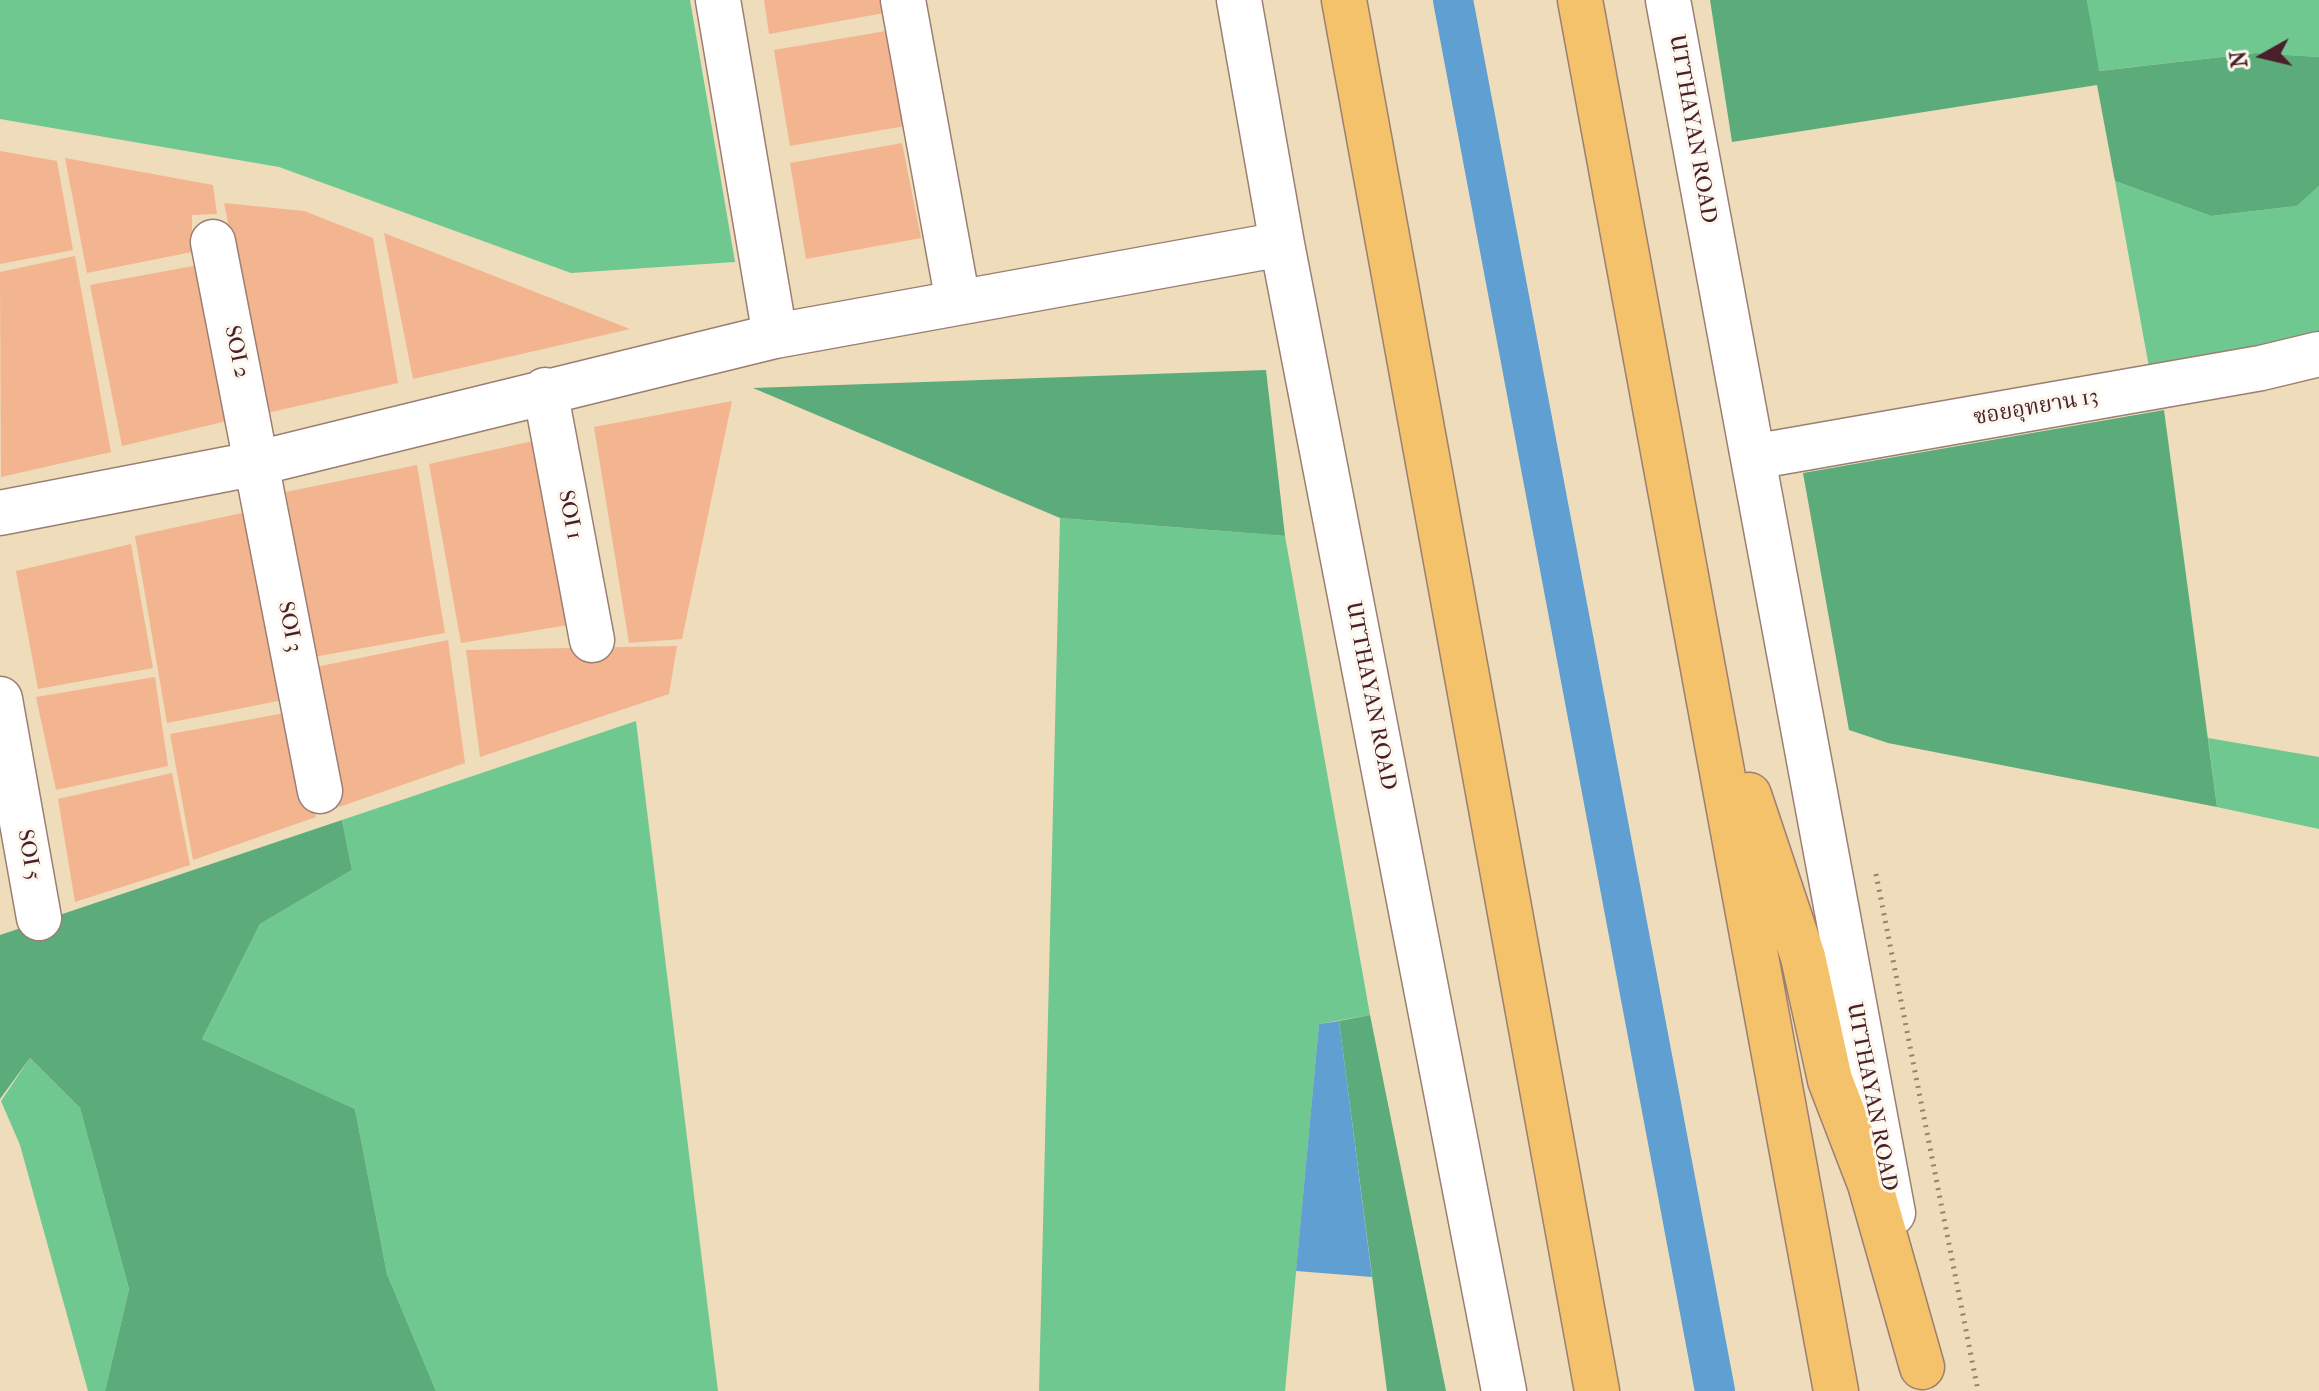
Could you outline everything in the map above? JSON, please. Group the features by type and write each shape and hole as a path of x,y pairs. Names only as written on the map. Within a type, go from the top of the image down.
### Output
{"main road":[{"path":"1328,0 1370,144"},
{"path":"1344,0 1597,1391"},
{"path":"1580,0 1835,1389"},
{"path":"1680,542 1738,758 1803,957 1830,1080 1870,1184 1924,1379"}],"street":[{"path":"718,0 775,336"},
{"path":"903,0 958,302"},
{"name":"UTTHAYAN ROAD","path":"1239,0 1282,244 1504,1391"},
{"name":"UTTHAYAN ROAD","path":"1668,0 1924,1379"},
{"name":"SOI 2","path":"213,242 258,463"},
{"path":"0,513 258,463 545,390 775,336 1282,244"},
{"name":"ซอยอุทยาน 13","path":"1753,457 2261,368 2319,354"},
{"name":"SOI 1","path":"545,390 592,640"},
{"name":"SOI 3","path":"258,463 320,791"},
{"name":"SOI 5","path":"0,699 39,918"}],"green space":[{"path":"0,0 690,0 735,262 571,273 279,167 0,119"},
{"path":"1710,0 2087,0 2099,71 2256,53 2319,57 2319,186 2297,206 2211,216 2115,181 2097,85 1732,142"},
{"path":"2087,0 2319,0 2319,57 2256,53 2098,71"},
{"path":"2115,181 2211,216 2297,206 2319,186 2319,336 2149,367"},
{"path":"1266,370 1285,536 1060,518 753,388"},
{"path":"2164,410 2217,807 1888,743 1849,730 1803,473"},
{"path":"1060,518 1285,536 1370,1015 1319,1024 1285,1391 1039,1391"},
{"path":"636,721 718,1391 436,1391 387,1274 355,1109 202,1039 260,924 352,870 342,820"},
{"path":"2208,738 2319,757 2319,829 2217,807"},
{"path":"342,820 352,870 260,924 202,1039 355,1109 387,1274 436,1391 105,1391 129,1289 80,1108 30,1058 0,1099 0,935"},
{"path":"1370,1015 1446,1391 1387,1391 1339,1021"},
{"path":"30,1058 80,1108 129,1289 105,1391 88,1391 20,1145 1,1101"}],"water":[{"path":"1339,1021 1372,1277 1296,1271 1319,1024"}],"building":[{"path":"764,0 881,0 884,13 769,34"},
{"path":"886,31 905,126 790,146 774,50"},
{"path":"902,143 921,238 806,259 790,163"},
{"path":"0,151 57,161 73,250 0,264"},
{"path":"65,158 213,185 217,214 192,215 192,252 87,273"},
{"path":"224,203 304,211 373,238 398,383 267,413"},
{"path":"384,233 630,329 413,379"},
{"path":"75,256 111,452 1,477 0,272"},
{"path":"204,264 231,420 122,446 90,285"},
{"path":"732,401 682,639 629,643 594,427"},
{"path":"533,441 568,625 461,643 429,464"},
{"path":"417,465 445,633 314,657 286,492"},
{"path":"256,510 293,698 167,723 135,536"},
{"path":"131,544 153,668 38,689 16,571"},
{"path":"448,640 465,763 339,807 311,668"},
{"path":"677,646 669,694 480,757 466,650"},
{"path":"155,677 168,766 56,790 36,697"},
{"path":"296,711 316,817 193,860 170,734"},
{"path":"172,773 190,865 75,902 58,799"}],"waterway":[{"path":"1453,0 1715,1391"}]}
